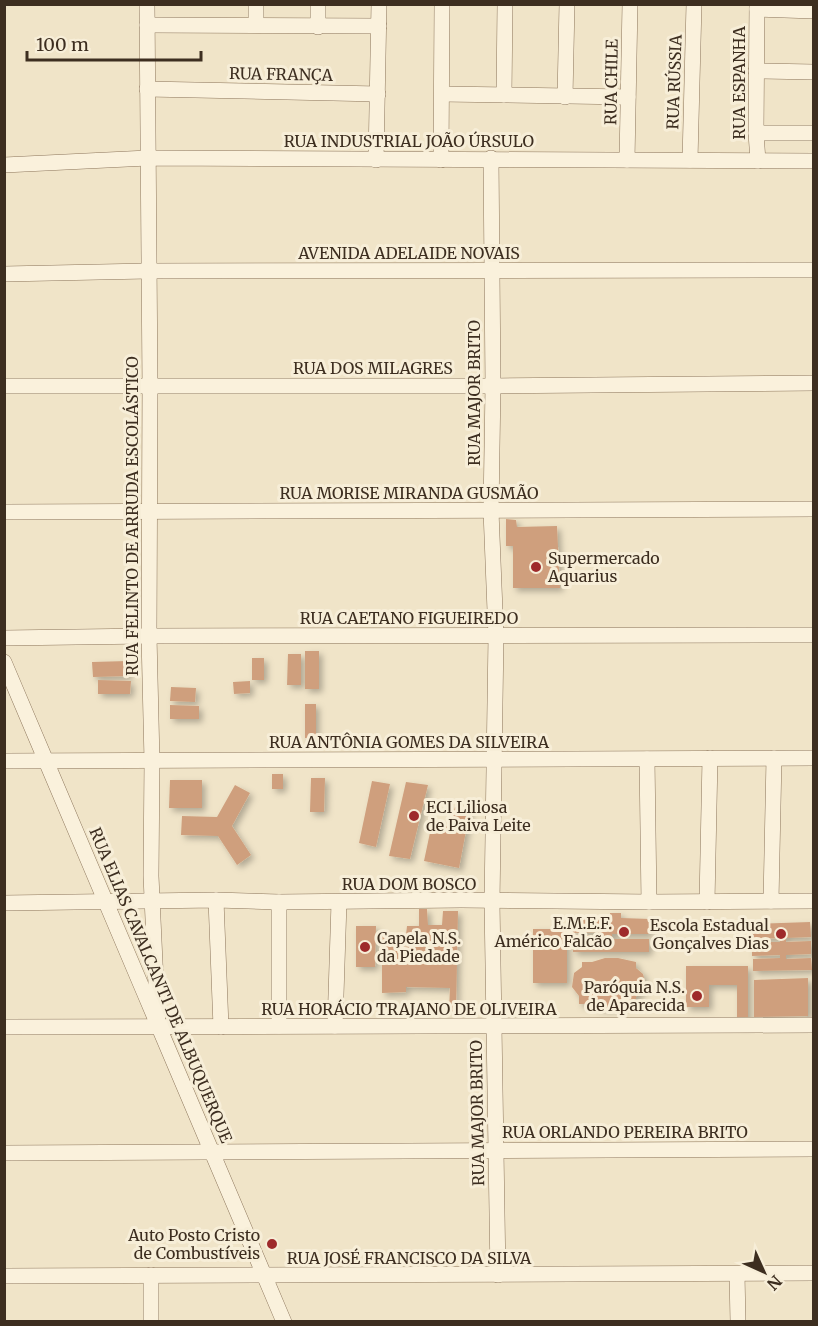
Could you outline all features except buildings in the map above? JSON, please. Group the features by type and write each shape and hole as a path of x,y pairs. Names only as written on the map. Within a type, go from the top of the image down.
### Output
{"street":[{"name":"RUA FELINTO DE ARRUDA ESCOLÁSTICO","path":"147,4 151,901 158,1027"},
{"path":"256,4 256,25"},
{"path":"318,4 318,27"},
{"path":"376,160 379,4"},
{"path":"441,160 442,4"},
{"path":"504,95 505,4"},
{"path":"565,97 567,4"},
{"name":"RUA CHILE","path":"627,160 630,4"},
{"name":"RUA RÚSSIA","path":"690,160 694,4"},
{"path":"757,7 813,11"},
{"name":"RUA ESPANHA","path":"757,7 756,133 758,161"},
{"path":"147,25 379,26"},
{"path":"756,71 813,72"},
{"name":"RUA FRANÇA","path":"147,88 378,94"},
{"path":"442,94 628,97"},
{"path":"756,133 813,134"},
{"name":"RUA INDUSTRIAL JOÃO ÚRSULO","path":"4,165 148,158 813,161"},
{"name":"RUA MAJOR BRITO","path":"491,158 493,386 491,511 496,636 492,902 498,1275"},
{"name":"AVENIDA ADELAIDE NOVAIS","path":"4,274 147,271 813,270"},
{"name":"RUA DOS MILAGRES","path":"4,386 493,386 813,383"},
{"name":"RUA MORISE MIRANDA GUSMÃO","path":"4,512 813,509"},
{"name":"RUA CAETANO FIGUEIREDO","path":"4,639 149,636 813,635"},
{"name":"RUA ELIAS CAVALCANTI DE ALBUQUERQUE","path":"4,662 284,1322"},
{"path":"707,902 710,758"},
{"path":"771,901 774,758"},
{"name":"RUA ANTÔNIA GOMES DA SILVEIRA","path":"4,761 813,758"},
{"path":"647,759 649,902"},
{"path":"216,900 221,1027"},
{"name":"RUA DOM BOSCO","path":"4,903 216,900 279,902 813,901"},
{"path":"279,902 279,1026"},
{"path":"335,1026 339,902"},
{"name":"RUA HORÁCIO TRAJANO DE OLIVEIRA","path":"4,1027 813,1025"},
{"name":"RUA ORLANDO PEREIRA BRITO","path":"4,1153 813,1149"},
{"name":"RUA JOSÉ FRANCISCO DA SILVA","path":"4,1276 813,1273"},
{"path":"737,1274 738,1322"},
{"path":"151,1275 151,1322"}],"place":[{"name":"Supermercado Aquarius","path":"536,567"},
{"name":"ECI Liliosa de Paiva Leite","path":"414,816"},
{"name":"E.M.E.F. Américo Falcão","path":"624,932"},
{"name":"Escola Estadual Gonçalves Dias","path":"781,934"},
{"name":"Capela N.S. da Piedade","path":"365,947"},
{"name":"Paróquia N.S. de Aparecida","path":"697,996"},
{"name":"Auto Posto Cristo de Combustíveis","path":"272,1244"}]}
